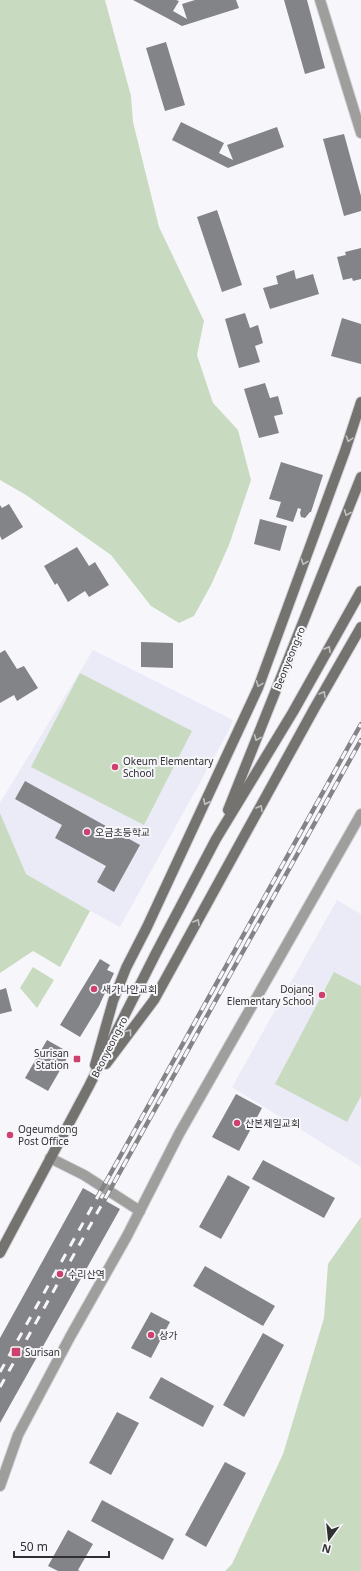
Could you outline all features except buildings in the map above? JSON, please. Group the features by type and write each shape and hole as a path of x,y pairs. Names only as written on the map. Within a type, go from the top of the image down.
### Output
{"street":[{"path":"320,0 361,133"},
{"path":"89,1086 113,1001 126,968 147,927 258,688 345,451 361,402"},
{"name":"Beonyeong-ro","path":"216,840 361,477"},
{"name":"Beonyeong-ro","path":"0,1253 89,1086 156,952 216,840 293,712 361,591"},
{"path":"89,1086 154,1000 314,709 361,627"},
{"path":"0,1486 18,1435 70,1337 128,1236 179,1134 361,814"},
{"path":"50,1158 84,1175 140,1211"}],"shaded area":[{"name":"Okeum Elementary School","path":"93,650 233,720 228,732 120,927 26,874 0,813 0,803"},
{"name":"Dojang Elementary School","path":"337,900 361,914 361,1167 232,1087"}],"green space":[{"path":"0,0 105,0 131,96 133,122 159,227 204,321 197,355 213,403 238,430 251,480 229,545 211,585 194,616 179,623 151,606 111,555 26,495 0,480"},
{"path":"80,673 192,731 144,825 31,767"},
{"path":"0,813 26,874 90,911 60,967 33,951 0,973"},
{"path":"33,967 54,980 37,1008 20,988"},
{"path":"334,972 361,986 361,1096 347,1122 275,1084"},
{"path":"361,1217 361,1571 225,1571 232,1564 283,1454 324,1318 328,1264"}],"railway":[{"path":"0,1372 361,724"},
{"path":"0,1387 361,740"}],"place":[{"name":"Okeum Elementary School","path":"115,767"},
{"name":"오금초등학교","path":"87,832"},
{"name":"새가나안교회","path":"94,989"},
{"name":"Dojang Elementary School","path":"322,995"},
{"name":"Surisan Station","path":"77,1059"},
{"name":"산본제일교회","path":"237,1123"},
{"name":"Ogeumdong Post Office","path":"10,1135"},
{"name":"수리산역","path":"60,1274"},
{"name":"상가","path":"151,1335"},
{"name":"Surisan","path":"16,1352"}]}
